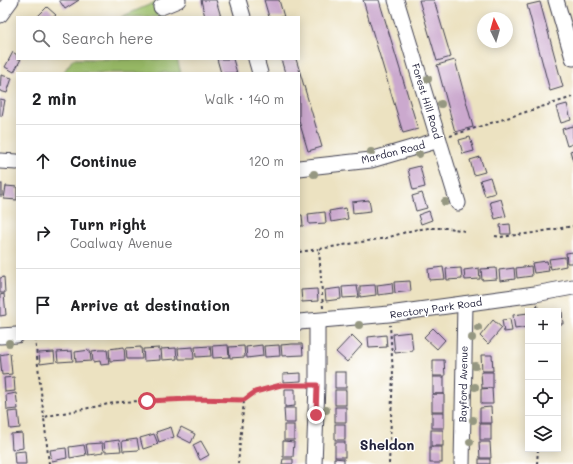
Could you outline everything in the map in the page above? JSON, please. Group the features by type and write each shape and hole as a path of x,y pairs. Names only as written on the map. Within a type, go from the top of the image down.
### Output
{"street":[{"path":"0,15 11,0"},
{"path":"161,7 178,0"},
{"path":"238,0 243,16"},
{"name":"Forest Hill Road","path":"396,0 458,203"},
{"path":"556,0 573,58"},
{"path":"256,60 260,72"},
{"name":"Mardon Road","path":"300,168 371,160 439,140"},
{"path":"0,162 16,162"},
{"name":"Rectory Park Road","path":"300,322 390,314 573,287"},
{"name":"Bayford Avenue","path":"462,464 465,304"},
{"path":"314,464 320,321"},
{"path":"0,336 16,335"}],"path":[{"path":"439,140 573,97"},
{"path":"495,236 500,237 533,233 573,226"},
{"path":"300,252 386,238 413,230 448,228 465,231"},
{"path":"319,249 320,321"},
{"path":"389,464 393,374 390,314"},
{"path":"35,340 49,464"},
{"path":"44,418 119,402 190,399 244,400 255,392 281,385 317,385"},
{"path":"238,464 244,400"},
{"path":"537,464 538,452"}],"green space":[{"path":"158,1 164,16 123,16"},
{"path":"72,60 177,60 181,72 64,72"}],"building":[{"path":"59,0 79,0 65,9"},
{"path":"201,0 216,0 221,16 205,16"},
{"path":"264,0 279,0 284,16 269,16"},
{"path":"363,0 379,0 418,129 403,133"},
{"path":"419,0 434,0 451,57 437,61"},
{"path":"540,2 563,87 550,91 527,5"},
{"path":"47,7 56,15 55,16 38,16"},
{"path":"13,52 16,54 16,60 20,60 14,72 5,67"},
{"path":"217,60 233,60 237,72 221,72"},
{"path":"281,60 296,60 300,72 285,72"},
{"path":"455,60 473,127 455,132 437,65"},
{"path":"300,73 322,147 308,151 300,124"},
{"path":"1,75 12,78 7,93 0,91"},
{"path":"0,99 5,100 2,116 0,116"},
{"path":"567,104 571,120 561,123 556,107"},
{"path":"573,126 573,144 567,146 562,129"},
{"path":"470,137 474,151 463,154 459,140"},
{"path":"573,150 573,161 570,151"},
{"path":"480,157 485,172 474,175 470,160"},
{"path":"420,166 425,187 413,190 408,169"},
{"path":"490,177 495,193 485,196 480,180"},
{"path":"0,184 2,184 2,196 0,196"},
{"path":"6,186 16,187 16,200 4,199"},
{"path":"422,193 427,208 416,211 412,196"},
{"path":"501,199 506,216 495,219 490,202"},
{"path":"369,200 371,211 353,213 352,202"},
{"path":"346,208 348,219 331,222 329,211"},
{"path":"429,211 432,220 421,224 418,215"},
{"path":"325,212 326,223 309,224 308,214"},
{"path":"300,215 302,215 303,226 300,226"},
{"path":"510,224 511,234 501,234 500,225"},
{"path":"573,252 573,263 567,263 566,253"},
{"path":"565,257 566,266 551,269 549,259"},
{"path":"547,261 549,271 534,273 532,263"},
{"path":"531,266 532,276 517,278 516,268"},
{"path":"443,267 445,279 429,280 428,269"},
{"path":"461,268 462,279 447,280 446,269"},
{"path":"479,268 480,279 465,280 464,270"},
{"path":"496,268 497,279 482,280 481,269"},
{"path":"514,268 515,279 500,281 499,270"},
{"path":"4,277 5,293 0,293 0,278"},
{"path":"410,281 411,291 395,293 394,282"},
{"path":"392,283 393,293 378,295 377,285"},
{"path":"375,285 376,295 360,297 360,286"},
{"path":"357,286 359,297 343,298 342,287"},
{"path":"340,288 341,299 326,301 325,290"},
{"path":"317,289 318,301 302,302 301,290"},
{"path":"4,294 6,315 0,316 0,295"},
{"path":"562,310 563,324 561,324"},
{"path":"525,313 525,327 515,329 513,315"},
{"path":"510,319 512,331 504,332 502,320"},
{"path":"493,320 502,328 488,344 480,336"},
{"path":"433,328 445,340 437,349 424,337"},
{"path":"411,332 413,351 395,353 393,334"},
{"path":"352,335 362,345 347,362 336,352"},
{"path":"386,335 387,347 369,348 368,337"},
{"path":"302,344 303,355 282,356 281,345"},
{"path":"228,345 229,357 213,358 212,346"},
{"path":"262,345 263,356 247,358 246,347"},
{"path":"279,345 280,356 265,357 264,346"},
{"path":"210,346 211,356 196,357 195,347"},
{"path":"244,346 245,357 230,358 229,347"},
{"path":"124,347 125,360 110,361 109,349"},
{"path":"141,347 142,359 127,359 126,348"},
{"path":"193,347 194,359 179,359 178,348"},
{"path":"159,348 160,360 144,361 143,349"},
{"path":"176,348 177,359 162,360 161,349"},
{"path":"90,350 91,361 76,362 75,352"},
{"path":"107,350 109,364 101,365 100,361 93,362 92,351"},
{"path":"72,351 73,361 58,362 57,352"},
{"path":"54,352 55,362 40,364 39,353"},
{"path":"10,353 12,374 2,375 0,355"},
{"path":"481,355 492,355 493,371 482,371"},
{"path":"433,360 444,360 445,376 433,376"},
{"path":"335,372 346,372 346,388 335,388"},
{"path":"481,372 493,372 493,388 482,388"},
{"path":"301,373 301,381 283,382 283,374"},
{"path":"14,377 15,391 5,392 4,378"},
{"path":"433,377 444,377 444,394 433,394"},
{"path":"492,388 493,404 481,404 481,389"},
{"path":"285,389 295,389 295,406 285,407"},
{"path":"335,390 346,390 346,405 335,405"},
{"path":"16,393 18,409 7,410 6,395"},
{"path":"432,394 444,394 444,411 432,411"},
{"path":"335,407 346,407 346,422 335,422"},
{"path":"491,407 492,423 480,423 480,408"},
{"path":"284,408 295,408 295,423 285,423"},
{"path":"18,411 20,428 10,429 8,412"},
{"path":"432,412 444,412 444,428 432,428"},
{"path":"335,424 345,424 345,440 335,440"},
{"path":"480,424 491,424 491,440 480,440"},
{"path":"284,425 294,425 294,440 284,440"},
{"path":"171,427 174,437 159,442 156,432"},
{"path":"181,427 195,434 191,443 177,436"},
{"path":"431,430 443,430 443,446 431,446"},
{"path":"22,433 23,448 12,450 11,434"},
{"path":"154,434 158,444 143,449 140,438"},
{"path":"137,439 139,450 123,451 122,441"},
{"path":"119,440 121,451 105,452 104,442"},
{"path":"201,441 209,455 200,460 193,445"},
{"path":"283,441 294,442 293,457 283,457"},
{"path":"335,442 345,442 345,457 335,457"},
{"path":"479,442 490,442 491,458 480,458"},
{"path":"102,443 103,453 88,455 86,444"},
{"path":"84,445 86,455 70,458 69,447"},
{"path":"430,447 442,447 442,463 430,463"},
{"path":"66,448 67,458 52,461 50,450"},
{"path":"25,451 26,464 15,464 14,452"},
{"path":"334,458 344,459 344,464 334,464"},
{"path":"283,459 293,459 293,464 282,464"},
{"path":"479,459 490,459 490,464 479,464"}],"district":[{"name":"Sheldon","path":"387,444"}],"route":[{"path":"147,401 190,399 244,400 255,392 281,385 317,385 316,415"}]}
